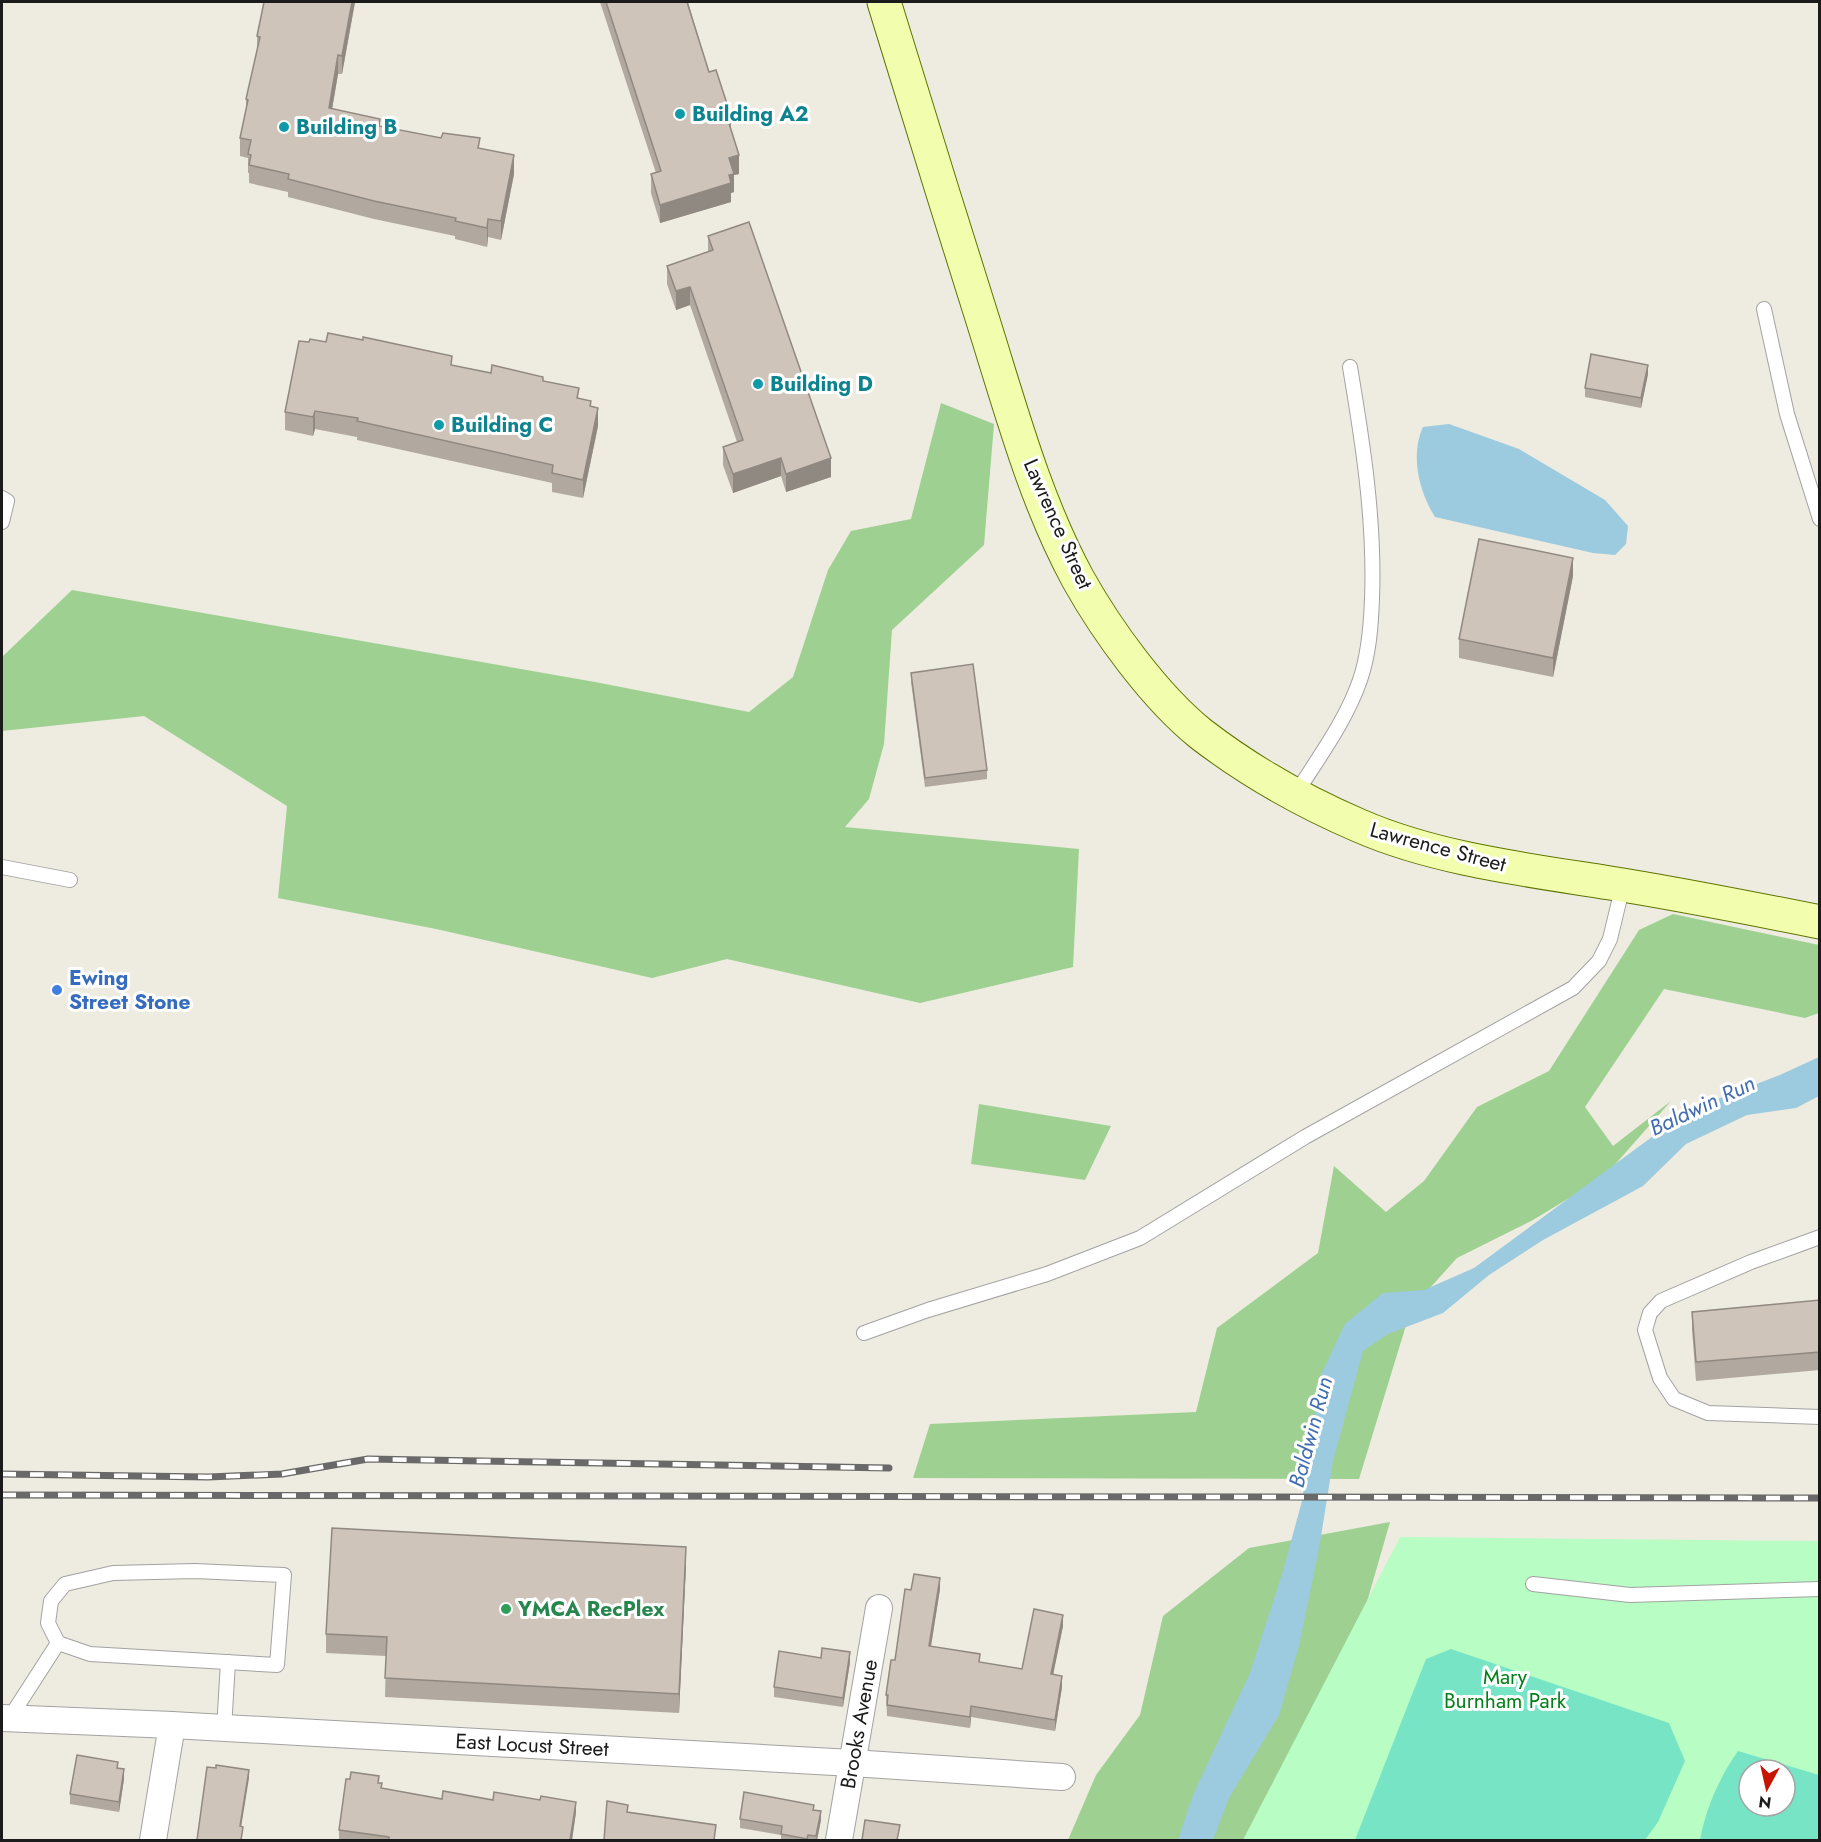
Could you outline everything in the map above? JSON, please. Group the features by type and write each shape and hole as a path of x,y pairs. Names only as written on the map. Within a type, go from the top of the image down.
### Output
{"street":[{"name":"Lawrence Street","path":"884,2 1018,430 1045,506 1078,579 1118,640 1144,675 1170,704 1200,733 1295,795 1361,827 1410,844 1502,865 1820,922"},
{"name":"Brooks Avenue","path":"839,1840 879,1608"},
{"name":"East Locust Street","path":"5,1718 852,1762 1062,1777"},
{"path":"153,1840 172,1725"}],"lane":[{"path":"1764,309 1787,414 1820,519"},
{"path":"1295,795 1354,695 1361,678 1370,632 1372,537 1365,458 1350,367"},
{"path":"2,498 7,501 2,522"},
{"path":"2,867 70,880"},
{"path":"864,1333 928,1310 1047,1274 1140,1238 1305,1137 1573,988 1599,961 1610,939 1623,885"},
{"path":"1820,1237 1751,1262 1661,1302 1650,1313 1645,1330 1660,1378 1674,1399 1708,1413 1820,1417"},
{"path":"195,1571 284,1575 277,1665 90,1654 58,1643 48,1623 51,1601 65,1584 113,1573 195,1571"},
{"path":"1533,1584 1630,1595 1820,1588"},
{"path":"5,1718 58,1643"},
{"path":"224,1728 228,1662"}],"green space":[{"path":"941,403 994,424 984,545 892,630 884,744 869,799 845,827 1079,849 1073,967 920,1003 727,959 652,978 436,929 278,898 287,806 144,716 2,731 2,657 72,590 595,682 749,712 793,677 828,570 851,531 911,519"},
{"path":"1673,914 1819,945 1819,1013 1805,1018 1664,989 1585,1107 1613,1146 1671,1101 1604,1177 1533,1220 1457,1258 1411,1309 1359,1479 913,1478 930,1424 1196,1412 1217,1328 1318,1253 1334,1166 1386,1212 1424,1181 1477,1107 1549,1071 1639,930"},
{"path":"979,1104 1111,1126 1085,1180 971,1164"},
{"path":"1390,1522 1350,1661 1259,1840 1068,1840 1096,1775 1140,1715 1163,1616 1249,1548"},
{"name":"Mary Burnham Park","path":"1400,1537 1819,1541 1819,1840 1243,1840"},
{"path":"1451,1649 1669,1723 1685,1761 1658,1822 1645,1840 1355,1840 1426,1659"},
{"path":"1738,1751 1762,1758 1737,1758 1737,1818 1797,1818 1797,1768 1819,1775 1819,1840 1700,1840 1719,1783"}],"water":[{"path":"1449,424 1519,449 1605,500 1628,526 1626,544 1615,555 1593,553 1435,517 1421,485 1417,449 1423,427"},
{"path":"1819,1057 1819,1096 1796,1108 1747,1115 1686,1144 1643,1186 1543,1240 1489,1275 1443,1313 1388,1334 1363,1351 1333,1461 1319,1549 1299,1646 1279,1715 1229,1798 1213,1840 1178,1840 1193,1795 1250,1673 1283,1571 1302,1501 1320,1377 1345,1324 1383,1293 1424,1290 1474,1268 1679,1117"}],"building":[{"name":"Building B","path":"264,2 352,2 342,56 338,55 329,108 380,119 379,126 441,138 443,133 480,138 478,148 514,155 501,221 488,219 487,228 455,221 456,218 374,201 288,179 289,174 249,165 251,155 248,154 251,140 240,138 260,37 257,36"},
{"name":"Building A2","path":"606,2 687,2 709,72 716,70 731,116 727,117 739,155 729,158 734,174 729,175 731,183 660,205 651,174 661,171"},
{"name":"Building D","path":"749,222 831,458 786,474 781,458 733,474 723,447 743,440 690,287 676,291 667,266 713,250 708,236"},
{"name":"Building C","path":"328,333 363,340 363,337 452,356 451,365 491,373 492,365 543,377 543,381 579,388 577,398 591,401 590,406 598,408 583,480 552,473 553,465 357,421 358,418 315,411 313,417 285,412 299,341 309,342 310,339 326,342"},
{"path":"1591,354 1648,365 1641,398 1585,388"},
{"path":"1479,539 1573,558 1553,658 1459,639"},
{"path":"973,664 987,770 925,778 911,673"},
{"path":"1820,1300 1820,1352 1696,1362 1692,1312"},
{"name":"YMCA RecPlex","path":"332,1528 686,1547 679,1694 385,1678 387,1637 326,1634"},
{"path":"914,1574 940,1578 929,1646 980,1654 979,1662 1022,1669 1034,1609 1063,1615 1051,1674 1062,1676 1055,1720 971,1706 970,1717 887,1705 888,1695 886,1695 891,1660 895,1660 905,1589 911,1590"},
{"path":"822,1648 850,1652 843,1698 774,1687 779,1651 821,1658"},
{"path":"77,1755 118,1762 117,1768 124,1769 119,1802 70,1794"},
{"path":"216,1765 249,1770 240,1826 243,1827 241,1840 197,1840 207,1767 216,1768"},
{"path":"351,1772 379,1776 378,1783 382,1783 381,1788 442,1799 443,1791 493,1800 494,1792 540,1800 541,1796 576,1802 570,1840 389,1840 389,1837 339,1830 346,1779 350,1779"},
{"path":"744,1792 814,1805 813,1810 821,1811 816,1836 808,1835 807,1839 781,1834 782,1826 740,1819"},
{"path":"607,1801 628,1805 627,1812 716,1825 714,1840 604,1840"},
{"path":"865,1820 900,1825 897,1840 862,1840"}],"railway":[{"path":"2,1474 208,1477 282,1474 368,1459 889,1468"},
{"path":"2,1495 1820,1498"}],"place":[{"name":"Building A2","path":"680,114"},
{"name":"Building B","path":"284,127"},
{"name":"Building D","path":"758,384"},
{"name":"Building C","path":"439,425"},
{"name":"Ewing Street Stone","path":"57,990"},
{"name":"YMCA RecPlex","path":"506,1609"}],"water label":[{"name":"Baldwin Run","path":"1702,1105"},
{"name":"Baldwin Run","path":"1310,1432"}]}
